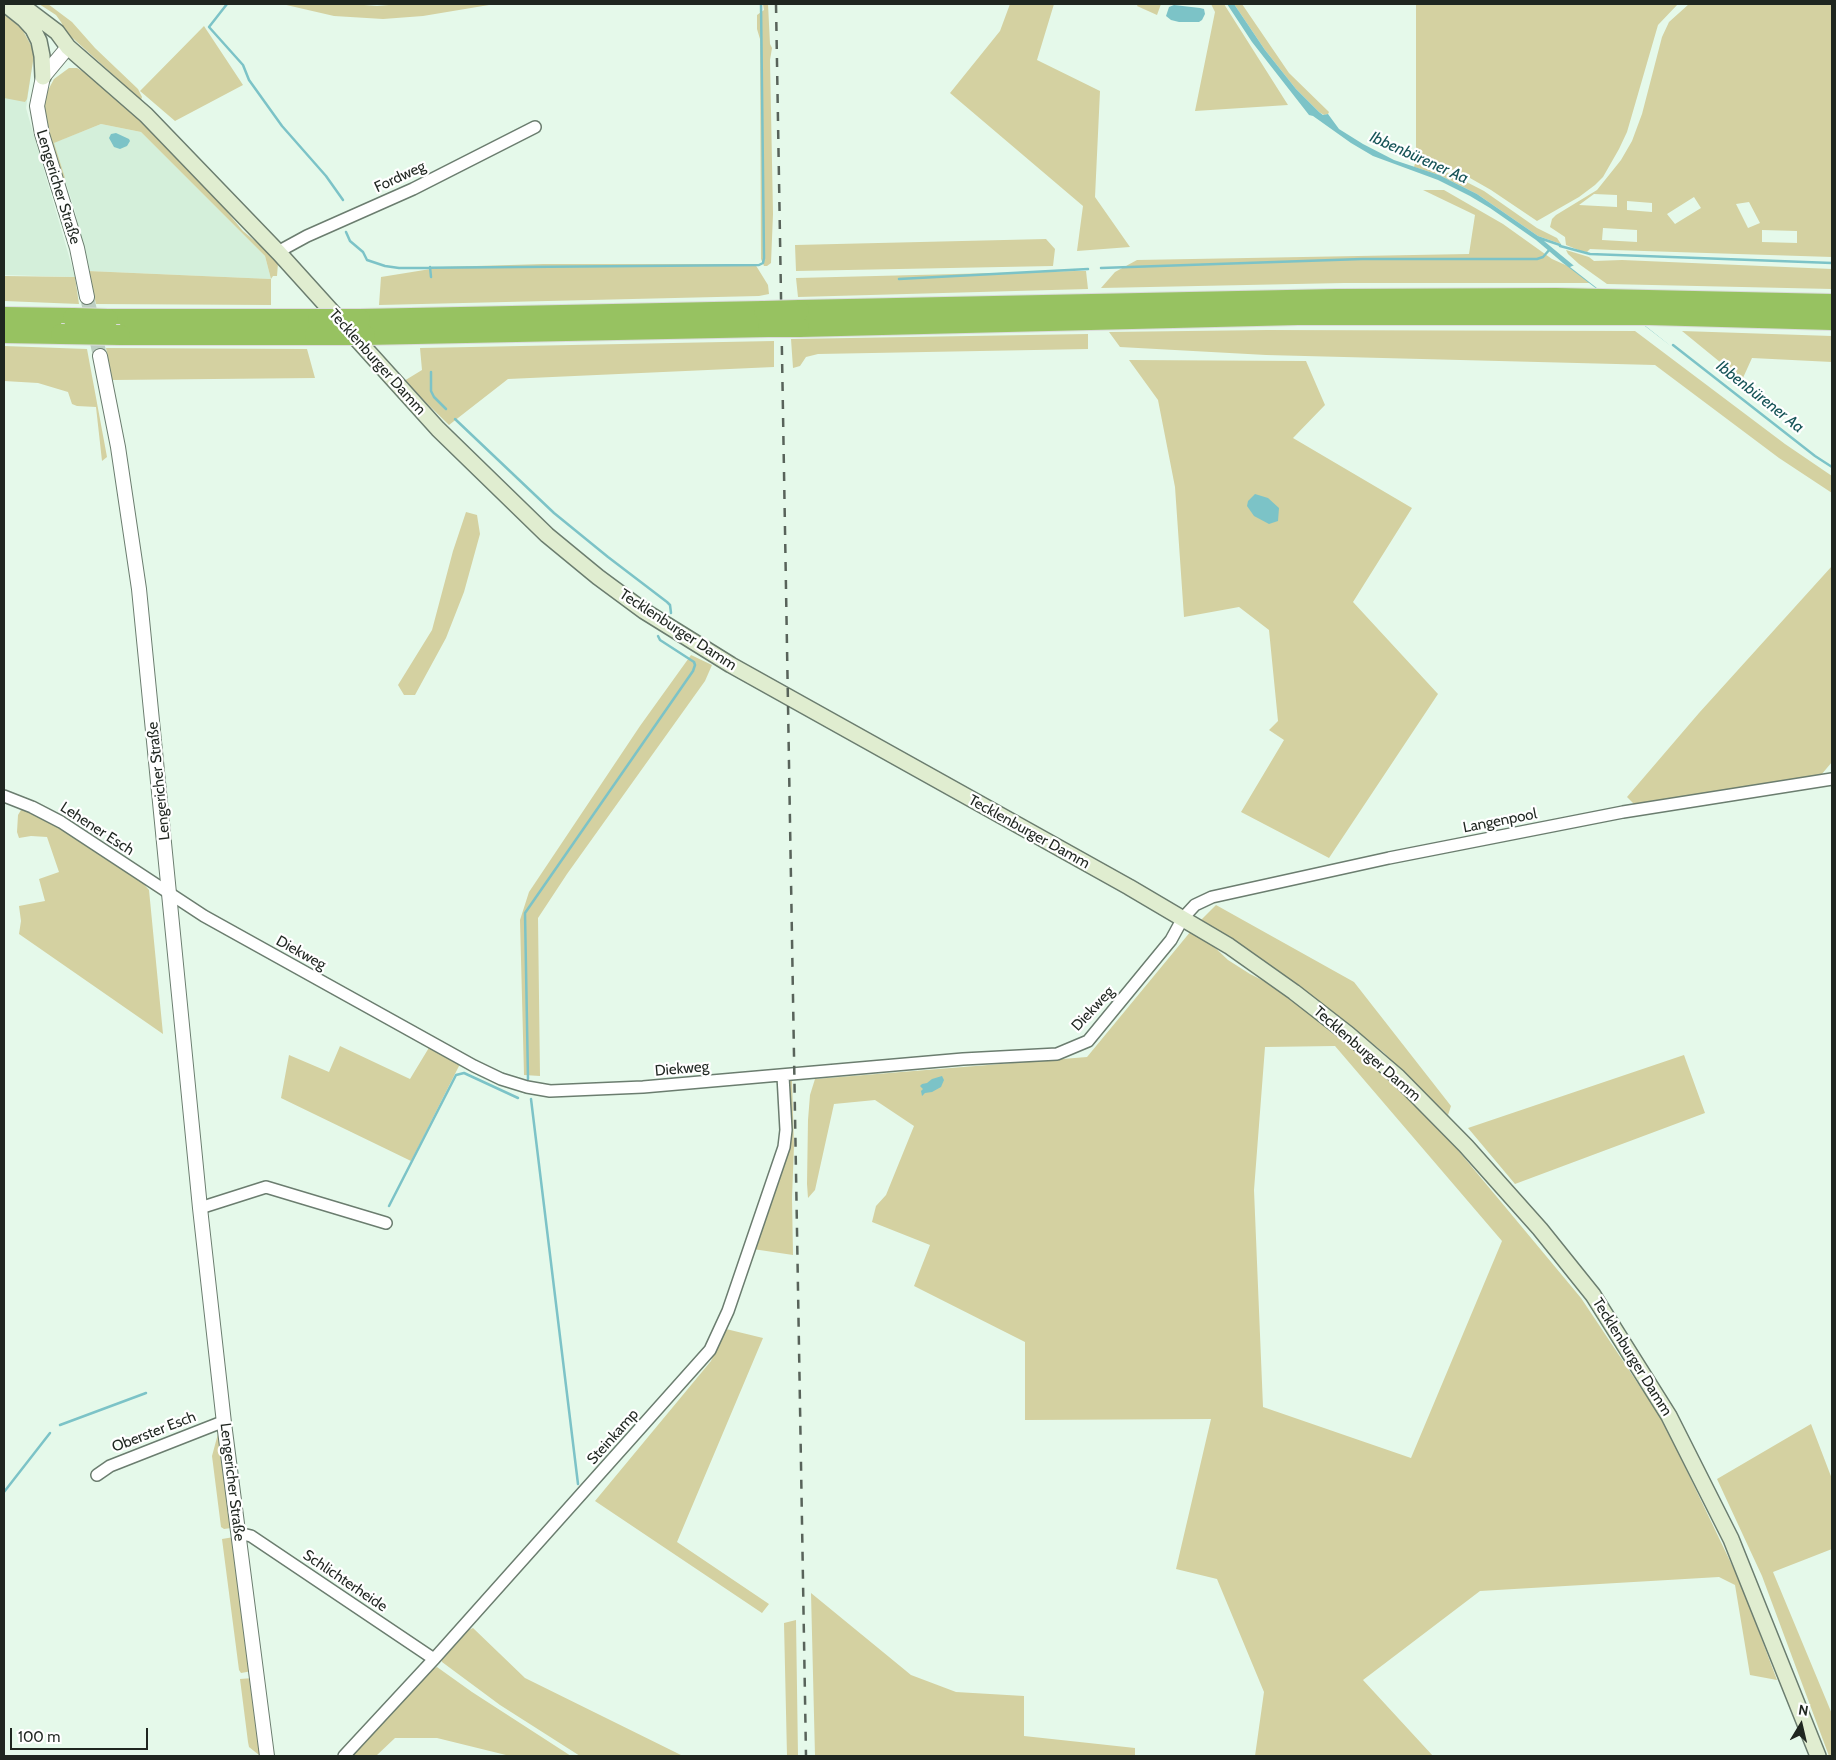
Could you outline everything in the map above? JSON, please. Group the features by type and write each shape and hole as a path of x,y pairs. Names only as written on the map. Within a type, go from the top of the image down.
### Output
{"highway":[{"path":"4,333 120,335 316,327 766,319 1346,298 1556,298 1832,304"},
{"path":"799,318 1649,315 1832,320"},
{"path":"4,317 108,318 316,327"}],"main road":[{"name":"Tecklenburger Damm","path":"5,4 21,11 51,39 68,48 146,115 279,253 438,429 547,534 598,577 644,611 730,665 1183,918 1229,946 1294,992 1348,1034 1398,1077 1466,1146 1540,1229 1593,1295 1669,1416 1731,1539 1818,1756"},
{"name":"Lengericher Straße","path":"21,11 39,41 43,77"}],"street":[{"name":"Lengericher Straße","path":"68,48 43,77 37,96 38,119 77,248 87,296"},
{"name":"Fordweg","path":"279,253 307,236 413,189 535,126"},
{"name":"Lengericher Straße","path":"100,356 118,447 139,588 200,1208 224,1423 267,1756"},
{"name":"Langenpool","path":"1183,918 1195,905 1212,897 1389,858 1623,812 1832,779"},
{"name":"Lehener Esch","path":"4,796 32,807 61,822 170,894"},
{"name":"Diekweg","path":"170,894 204,916 466,1061 501,1079 527,1087 550,1091 624,1088 783,1076 963,1059 1058,1054 1088,1040 1100,1027 1171,940 1183,918"},
{"name":"Steinkamp","path":"344,1756 434,1660 710,1350 728,1311 784,1146 786,1130 783,1076"},
{"path":"200,1208 266,1187 386,1223"},
{"name":"Oberster Esch","path":"97,1475 110,1466 217,1424 224,1423"},
{"name":"Schlichterheide","path":"238,1533 251,1536 434,1660"}],"shaded area":[{"path":"39,4 48,4 72,22 95,48 138,89 142,97 141,100 66,32 56,15"},
{"path":"282,4 377,6 401,4 495,4 423,16 383,19 334,16"},
{"path":"763,4 768,4 770,44 772,48 770,60 773,214 771,263 767,266 764,266 761,259 760,39 757,29 757,15 764,10"},
{"path":"1010,4 1054,4 1037,60 1100,91 1095,197 1130,247 1077,251 1083,206 950,93 1000,31"},
{"path":"1138,4 1161,4 1157,15 1137,6"},
{"path":"1211,4 1224,4 1288,105 1195,111 1215,12"},
{"path":"1234,4 1242,4 1289,73 1329,112 1328,114 1324,115 1319,112 1296,89 1265,50"},
{"path":"1416,4 1678,4 1658,25 1627,132 1603,177 1579,197 1537,221 1470,178 1436,162 1416,156"},
{"path":"1689,4 1832,4 1832,257 1590,249 1587,252 1566,245 1565,237 1550,227 1552,219 1556,215 1597,190 1621,160 1632,141 1642,114 1662,37 1669,22","holes":["1594,194 1617,195 1617,207 1579,205","1694,197 1701,208 1675,224 1667,214","1627,201 1652,203 1652,212 1627,210","1749,202 1760,223 1748,228 1736,204","1603,228 1637,230 1637,242 1602,240","1762,230 1797,231 1797,243 1762,242"]},
{"path":"4,14 22,29 33,49 26,108 75,277 4,275"},
{"path":"4,14 22,29 33,49 33,61 25,102 4,98"},
{"path":"204,26 243,85 175,121 140,91"},
{"path":"69,68 77,68 89,75 146,126 204,184 243,231 278,263 277,276 273,276 271,279 265,256 141,132 101,124 54,143 65,178 61,179 43,113 46,94 54,79"},
{"path":"101,124 141,132 265,256 271,279 88,271 75,211 53,143"},
{"path":"1416,160 1451,174 1484,191 1537,228 1557,238 1561,244 1538,236 1477,194 1439,175 1414,167"},
{"path":"1423,190 1444,190 1503,224 1552,259 1570,267 1591,283 1344,283 1101,288 1115,272 1137,260 1469,254 1475,215"},
{"path":"1046,239 1055,249 1053,266 796,271 795,245"},
{"path":"1566,250 1589,257 1594,261 1622,260 1832,269 1832,289 1607,284 1579,264"},
{"path":"543,264 755,264 768,285 769,294 759,296 379,305 381,277 443,267"},
{"path":"88,271 271,279 271,305 96,304"},
{"path":"1086,271 1088,289 798,297 796,278"},
{"path":"4,276 75,277 79,304 4,301"},
{"path":"1267,330 1635,331 1785,444 1832,476 1832,493 1779,458 1655,365 1266,355 1120,347 1109,332"},
{"path":"1682,331 1832,336 1832,362 1752,358 1742,380"},
{"path":"1088,334 1088,349 818,354 806,357 800,366 793,368 791,339"},
{"path":"774,341 774,367 508,379 449,425 404,381 422,370 420,348"},
{"path":"4,346 87,349 107,457 102,461 96,407 72,404 68,392 38,383 4,381"},
{"path":"106,348 307,349 315,378 112,380"},
{"path":"1129,360 1306,361 1325,405 1293,438 1412,508 1353,602 1438,694 1329,858 1241,812 1284,740 1269,730 1278,721 1269,630 1239,607 1184,617 1175,487 1158,400"},
{"path":"466,512 477,515 480,534 464,592 446,638 415,695 404,695 398,685 432,630 453,551"},
{"path":"1832,566 1832,762 1821,775 1635,805 1627,797 1699,713"},
{"path":"691,655 712,665 705,681 567,874 538,918 540,1076 524,1075 520,920 529,892 640,726"},
{"path":"27,809 50,819 141,881 149,890 163,1034 19,934 21,921 19,906 45,901 39,879 59,872 47,837 31,836 19,838 17,832 18,815 21,810"},
{"path":"1216,905 1354,982 1451,1106 1448,1115 1383,1052 1298,985 1231,939 1200,921"},
{"path":"1191,931 1209,942 1228,960 1250,974 1280,989 1378,1067 1442,1131 1581,1298 1663,1421 1741,1584 1777,1680 1750,1675 1735,1585 1719,1577 1480,1591 1363,1680 1433,1756 1255,1756 1264,1692 1217,1579 1176,1569 1211,1419 1025,1420 1025,1342 914,1286 930,1245 872,1222 876,1206 886,1195 914,1126 875,1100 834,1104 815,1190 808,1198 808,1120 810,1095 815,1079 1087,1057","holes":["1335,1046 1502,1241 1411,1458 1263,1407 1254,1190 1265,1047"]},
{"path":"340,1046 410,1079 430,1046 460,1064 411,1161 281,1098 289,1055 329,1072"},
{"path":"1684,1055 1705,1113 1515,1184 1468,1128"},
{"path":"788,1081 792,1081 794,1146 792,1198 793,1255 753,1249 788,1150 792,1131"},
{"path":"726,1329 763,1338 677,1542 769,1604 762,1613 595,1501 711,1361"},
{"path":"1811,1424 1832,1479 1832,1549 1773,1572 1832,1714 1832,1756 1829,1756 1762,1576 1717,1479"},
{"path":"219,1430 231,1528 224,1529 221,1527 212,1456"},
{"path":"234,1537 252,1671 241,1673 239,1670 222,1539"},
{"path":"811,1593 911,1675 956,1692 1024,1696 1024,1736 1135,1748 1135,1756 815,1756"},
{"path":"796,1620 798,1756 787,1756 784,1623"},
{"path":"473,1628 525,1678 683,1756 580,1756 500,1705 442,1662 441,1656 462,1633"},
{"path":"437,1667 571,1756 510,1756 437,1738 395,1738 376,1756 350,1756 426,1673"},
{"path":"253,1678 261,1755 249,1747 240,1679"}],"water":[{"path":"1227,4 1234,4 1265,50 1296,89 1319,112 1323,115 1328,114 1339,129 1394,160 1439,175 1477,194 1538,236 1561,244 1562,247 1544,241 1671,346 1536,240 1490,208 1438,180 1373,156 1309,115 1252,42"},
{"path":"1174,5 1204,9 1205,14 1199,22 1171,20 1166,16 1169,7"},
{"path":"116,133 129,139 130,141 127,146 120,149 114,147 109,138 111,134"},
{"path":"1255,494 1268,498 1279,508 1278,521 1269,524 1254,516 1247,506 1248,501"},
{"path":"942,1076 944,1080 941,1087 922,1096 921,1091 923,1089 920,1086 922,1084"}],"pier":[{"path":"1577,264 1677,342 1671,346 1570,267"}],"waterway":[{"path":"227,4 209,27 243,65 249,80 282,126 326,176 343,200"},
{"path":"346,232 350,241 363,252 367,260 399,268 759,265 763,263 761,4"},
{"path":"1560,246 1590,254 1832,263"},
{"path":"1101,268 1362,259 1537,259 1543,257 1550,249"},
{"path":"430,267 431,277"},
{"path":"899,279 1088,269"},
{"name":"Ibbenbürener Aa","path":"1673,345 1815,456 1832,467"},
{"path":"431,372 431,391 434,397 446,409"},
{"path":"455,419 554,513 667,602 670,605 671,613"},
{"path":"528,1079 525,913 693,671 694,662 660,640 658,636"},
{"path":"389,1206 456,1075 464,1073 518,1098"},
{"path":"531,1099 578,1484"},
{"path":"60,1425 146,1393"},
{"path":"4,1492 50,1433"}],"tunnel":[{"path":"87,297 100,356"}],"railway":[{"path":"776,4 806,1756"}]}
